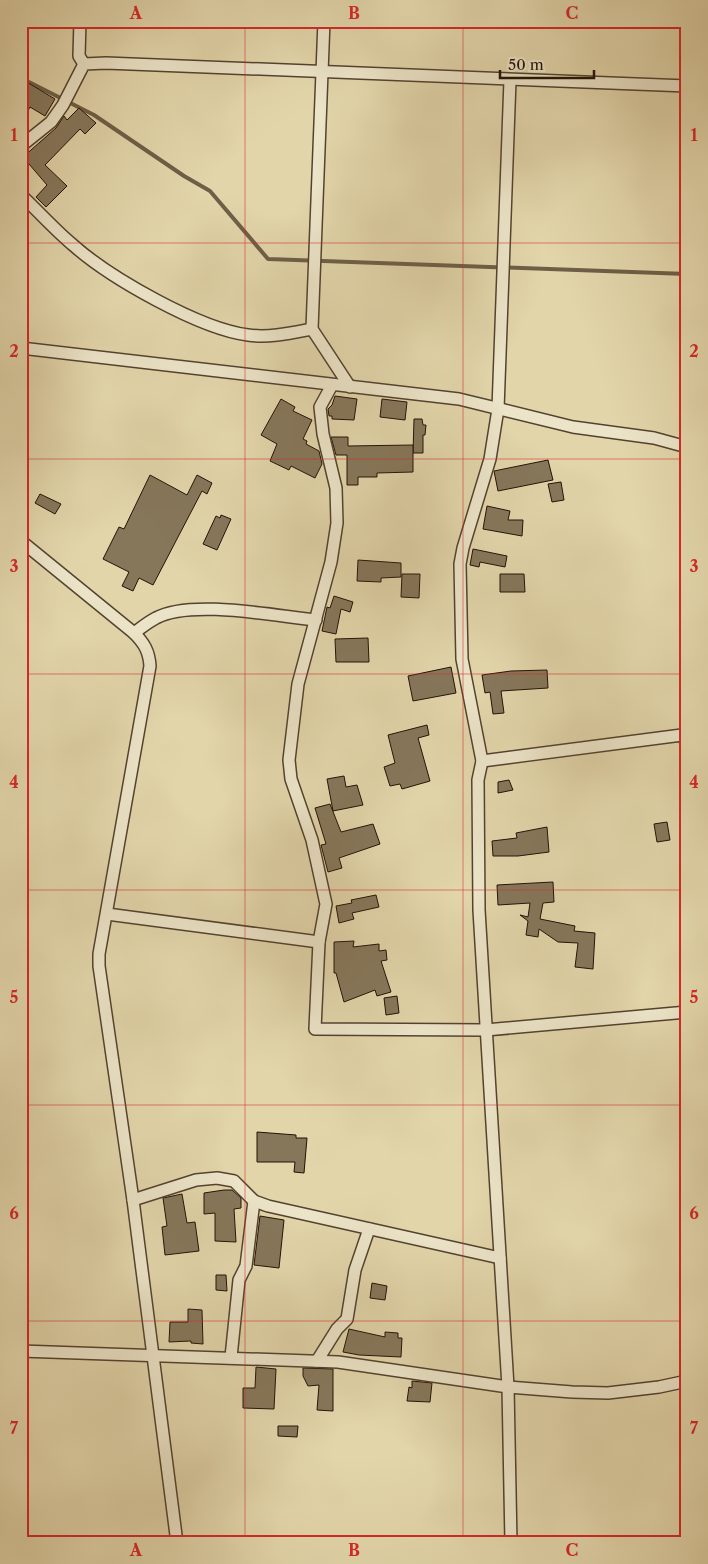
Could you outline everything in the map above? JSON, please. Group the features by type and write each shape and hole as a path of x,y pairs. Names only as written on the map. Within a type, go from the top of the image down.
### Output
{"street":[{"path":"80,21 79,56 84,64"},
{"path":"324,21 312,329 350,387"},
{"path":"84,64 106,63 687,86"},
{"path":"21,146 51,122 63,105 84,64"},
{"path":"510,80 498,409 487,468 460,564 464,678 482,761 478,780 479,910 508,1387 511,1543"},
{"path":"21,195 74,246 96,263 173,309 231,332 250,336 274,336 312,329"},
{"path":"21,348 458,399 573,426 654,438 687,446"},
{"path":"332,385 320,407 323,434 336,488 336,522 331,562 298,684 289,760 291,779 312,840 326,904 319,942 315,1029 486,1030 687,1012"},
{"path":"21,541 134,633 144,643 150,654 150,666 99,954 99,966 133,1200 177,1543"},
{"path":"134,633 157,617 178,611 204,609 316,620"},
{"path":"482,761 682,735 687,743"},
{"path":"107,914 319,942"},
{"path":"133,1200 196,1180 217,1178 234,1181 254,1201 500,1258"},
{"path":"231,1357 239,1280 246,1266 254,1201"},
{"path":"317,1361 337,1329 347,1319 355,1270 369,1229"},
{"path":"21,1351 317,1361 508,1387 572,1392 608,1393 659,1387 687,1380"}],"building":[{"path":"25,81 55,99 45,116 30,107 21,124 21,88"},
{"path":"79,108 96,123 85,134 80,129 45,165 67,186 46,207 36,197 47,185 23,157 56,128 64,116 67,120"},
{"path":"335,396 357,399 354,420 332,419 332,416 329,416 328,409 332,405"},
{"path":"281,399 295,407 293,411 312,420 303,439 307,441 306,444 319,451 322,464 315,478 291,466 289,470 270,461 277,444 261,435"},
{"path":"382,399 407,402 405,420 380,417"},
{"path":"414,419 422,419 423,425 426,425 425,435 423,435 423,453 413,453"},
{"path":"331,437 348,437 348,446 413,445 413,472 377,473 377,477 358,477 358,485 347,485 347,455 336,455"},
{"path":"548,460 553,480 498,491 494,471"},
{"path":"150,475 187,495 197,475 212,483 207,494 202,491 153,585 139,578 133,591 122,586 129,572 103,559 119,527 124,529"},
{"path":"561,482 564,500 552,502 548,484"},
{"path":"40,494 61,504 55,514 35,503"},
{"path":"487,506 510,511 508,520 523,520 522,536 483,529"},
{"path":"221,515 231,519 217,550 203,544 216,516 220,518"},
{"path":"473,549 507,556 505,567 480,562 479,567 470,565"},
{"path":"358,560 401,563 401,577 381,578 381,582 357,581"},
{"path":"402,574 420,574 419,598 401,597"},
{"path":"500,574 524,574 525,592 500,592"},
{"path":"334,596 353,602 350,612 341,609 336,634 322,631 327,607 330,608"},
{"path":"368,638 369,662 336,662 335,639"},
{"path":"451,667 456,693 413,701 408,676"},
{"path":"547,670 548,688 501,691 504,713 493,714 490,692 485,693 482,675 511,671"},
{"path":"427,725 429,735 418,738 430,781 402,789 400,784 390,786 384,767 395,763 388,735"},
{"path":"344,776 346,787 357,785 363,805 333,811 327,779"},
{"path":"509,780 513,790 498,793 498,782"},
{"path":"330,804 341,832 373,824 380,844 339,858 342,868 328,872 321,845 326,844 315,808"},
{"path":"667,822 670,840 657,842 654,824"},
{"path":"547,827 549,852 518,856 493,856 492,841 517,838 516,833"},
{"path":"553,882 554,902 543,903 540,919 575,926 574,931 595,933 593,969 575,967 578,943 558,942 539,929 538,937 526,935 528,921 520,915 528,917 530,903 498,905 497,885"},
{"path":"376,895 379,907 352,913 354,919 339,923 336,906 352,903 351,900"},
{"path":"354,941 353,947 379,944 379,951 386,950 387,960 381,961 391,992 377,996 375,990 344,1002 336,973 334,973 334,942"},
{"path":"397,996 399,1013 386,1015 384,998"},
{"path":"257,1132 296,1135 296,1138 307,1138 304,1173 294,1172 295,1162 257,1162"},
{"path":"232,1190 241,1198 241,1208 234,1209 236,1242 215,1241 215,1213 204,1214 204,1193"},
{"path":"182,1194 187,1223 195,1222 199,1251 165,1255 162,1227 167,1226 163,1198"},
{"path":"260,1216 284,1220 279,1268 254,1265"},
{"path":"216,1275 226,1275 227,1291 216,1290"},
{"path":"372,1283 387,1286 385,1300 370,1298"},
{"path":"188,1309 202,1310 203,1344 191,1343 191,1341 169,1342 170,1322 188,1322"},
{"path":"349,1329 385,1337 385,1332 398,1333 398,1338 402,1338 401,1357 359,1355 343,1352"},
{"path":"256,1367 276,1369 274,1409 243,1408 243,1388 255,1388"},
{"path":"303,1368 333,1369 333,1411 317,1410 319,1385 308,1386 303,1376"},
{"path":"412,1381 432,1383 430,1402 407,1401 409,1387 412,1388"},
{"path":"278,1426 298,1426 297,1437 278,1436"}],"waterway":[{"path":"21,78 94,115 184,176 210,191 268,259 687,274"}]}
